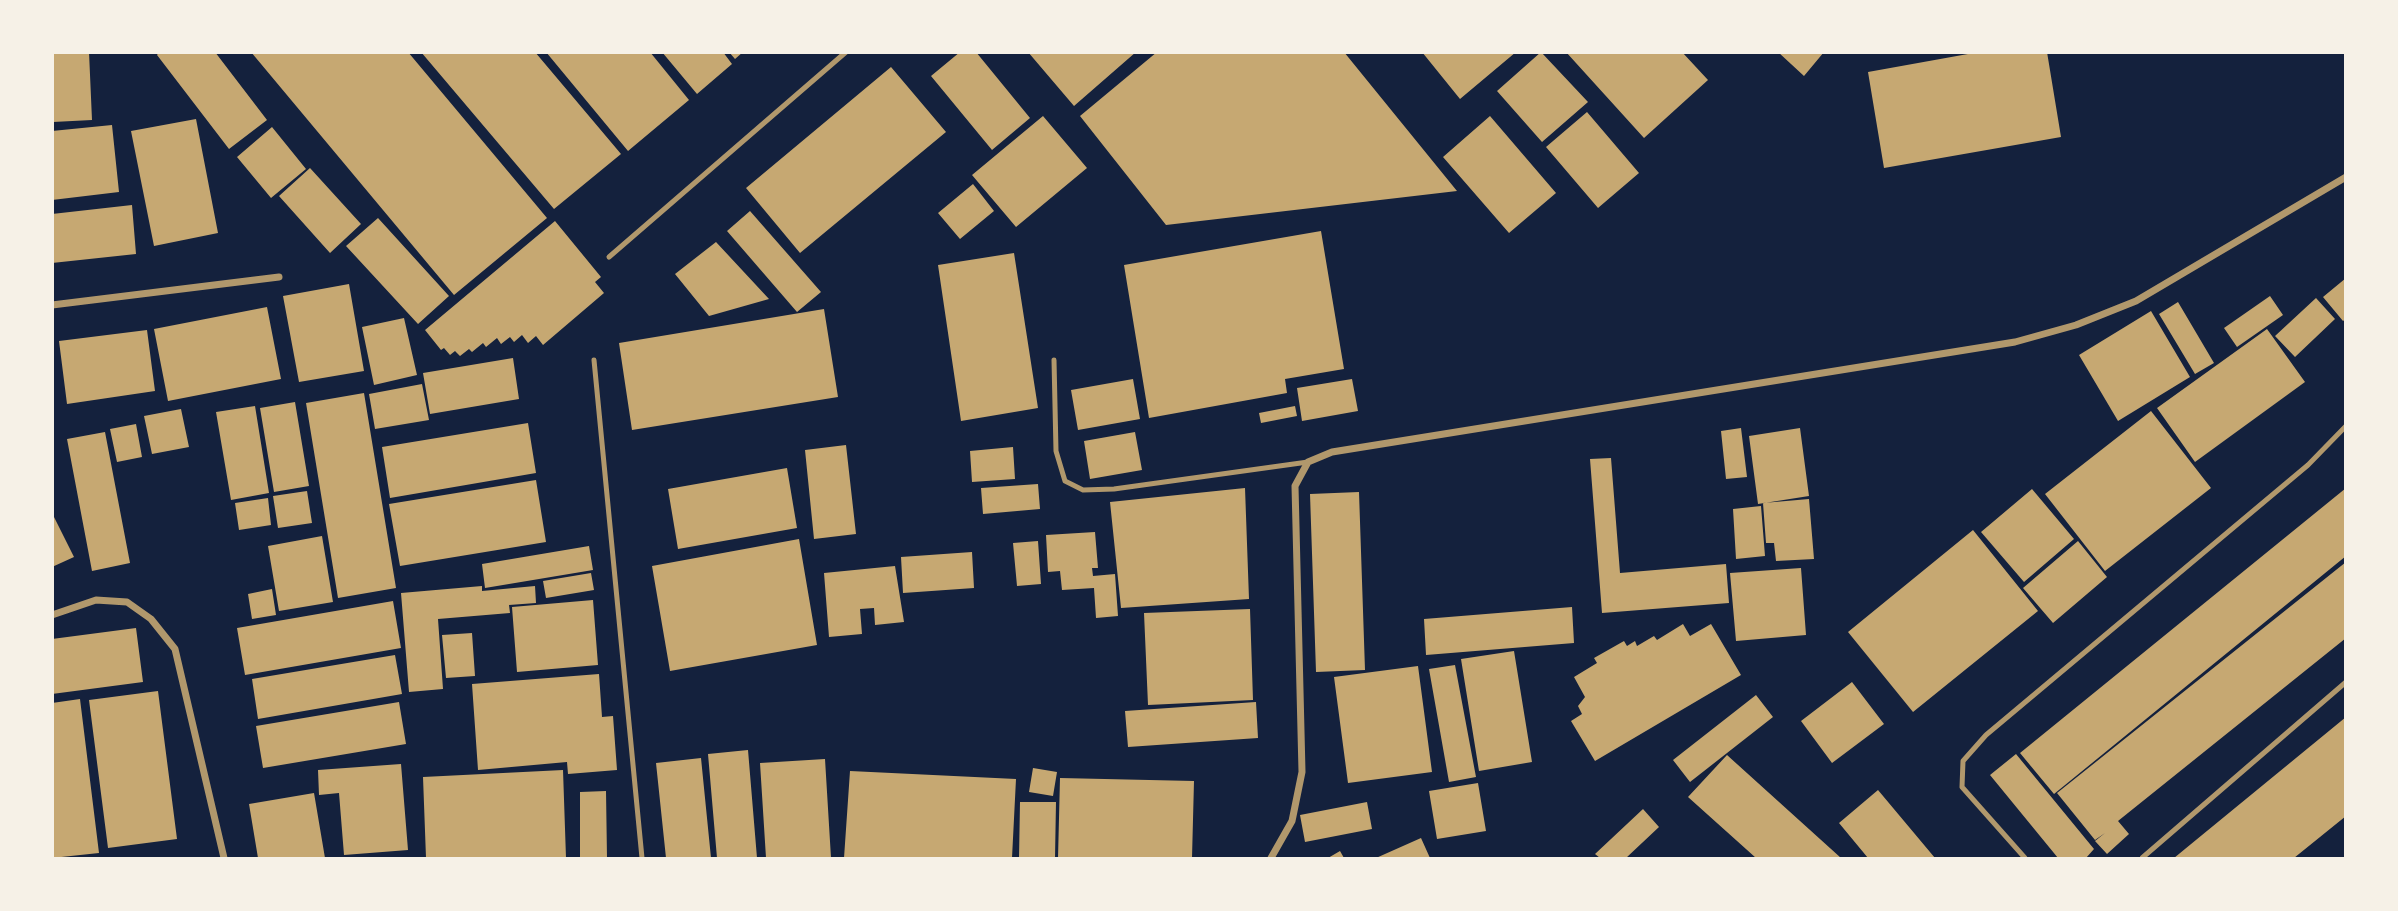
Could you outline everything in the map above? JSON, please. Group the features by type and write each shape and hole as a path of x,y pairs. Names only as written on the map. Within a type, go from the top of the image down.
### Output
{"street":[{"path":"1271,859 1292,821 1302,772 1295,486 1308,462 1332,452 2015,342 2076,324 2136,300 2346,177"},
{"path":"52,305 279,278"},
{"path":"52,615 96,600 127,602 151,619 175,649 224,859"}],"lane":[{"path":"609,257 846,52"},
{"path":"594,360 642,859"},
{"path":"1054,360 1056,451 1065,481 1083,490 1114,489 1308,462"},
{"path":"2025,859 1962,787 1963,761 1986,735 2308,465 2346,426"},
{"path":"2142,859 2346,682"}],"building":[{"path":"52,52 89,52 92,120 53,122"},
{"path":"159,52 215,52 267,120 229,149 157,55"},
{"path":"251,52 408,52 547,218 454,295"},
{"path":"421,52 535,52 621,154 554,209"},
{"path":"546,52 650,52 689,100 628,151"},
{"path":"662,52 723,52 732,64 697,94"},
{"path":"729,52 743,52 735,59"},
{"path":"960,52 976,52 1030,118 992,150 931,76"},
{"path":"1028,52 1136,52 1074,106"},
{"path":"1157,52 1344,52 1457,191 1166,225 1080,116"},
{"path":"1422,52 1516,52 1460,99"},
{"path":"1541,52 1588,102 1542,142 1497,91"},
{"path":"1566,52 1682,52 1708,80 1644,138"},
{"path":"1778,52 1824,52 1804,76"},
{"path":"1979,52 2047,52 2061,137 1884,168 1868,72"},
{"path":"891,67 946,132 800,253 746,188"},
{"path":"1587,112 1639,173 1598,208 1546,147"},
{"path":"1043,116 1087,168 1016,227 972,175"},
{"path":"1490,116 1556,193 1509,233 1443,157"},
{"path":"196,119 218,233 154,246 131,131"},
{"path":"112,125 119,192 52,200 52,131"},
{"path":"272,127 306,169 271,198 237,157"},
{"path":"310,168 361,224 330,253 279,196"},
{"path":"973,184 994,211 960,239 938,213"},
{"path":"132,205 136,254 52,263 52,214"},
{"path":"750,211 821,292 797,312 727,231"},
{"path":"378,218 449,296 418,324 346,246"},
{"path":"555,221 601,277 595,282 604,293 543,345 536,336 528,343 522,335 514,342 510,337 501,344 497,338 486,347 483,343 472,352 469,349 460,356 455,351 450,355 444,348 441,350 425,330"},
{"path":"1321,231 1344,369 1285,379 1287,393 1149,418 1124,265"},
{"path":"716,242 769,299 709,316 675,274"},
{"path":"1014,253 1038,408 961,421 938,265"},
{"path":"2346,278 2346,319 2343,321 2323,297"},
{"path":"349,284 364,371 299,382 283,296"},
{"path":"2270,296 2283,315 2237,347 2224,328"},
{"path":"2316,298 2335,319 2295,357 2275,336"},
{"path":"2178,302 2214,363 2195,374 2159,314"},
{"path":"267,307 281,379 168,401 154,329"},
{"path":"824,309 838,397 632,430 619,343"},
{"path":"2151,311 2190,377 2118,421 2079,355"},
{"path":"404,318 417,375 374,385 362,327"},
{"path":"2267,329 2305,382 2195,462 2157,408"},
{"path":"147,330 155,391 67,404 59,341"},
{"path":"513,358 519,399 430,414 423,373"},
{"path":"1133,379 1140,419 1078,430 1071,390"},
{"path":"1352,379 1358,411 1302,421 1297,388"},
{"path":"422,384 429,420 375,429 369,394"},
{"path":"364,393 396,588 338,598 306,403"},
{"path":"295,402 309,486 274,492 260,408"},
{"path":"255,406 269,493 231,500 216,412"},
{"path":"1295,406 1297,416 1261,423 1259,413"},
{"path":"181,409 189,447 152,454 144,416"},
{"path":"2151,411 2211,488 2105,571 2045,494"},
{"path":"528,423 536,473 390,498 382,447"},
{"path":"136,424 142,457 117,462 110,429"},
{"path":"1741,428 1747,477 1726,479 1721,431"},
{"path":"1800,428 1809,496 1758,504 1749,436"},
{"path":"105,432 130,563 92,571 67,439"},
{"path":"1135,432 1142,470 1090,479 1084,441"},
{"path":"846,445 856,534 814,539 805,450"},
{"path":"1013,447 1015,479 972,482 970,451"},
{"path":"1611,458 1620,573 1726,564 1729,603 1602,613 1590,459"},
{"path":"787,468 797,528 678,549 668,489"},
{"path":"536,480 546,542 400,566 389,504"},
{"path":"1038,484 1040,509 983,514 981,488"},
{"path":"1245,488 1249,599 1121,608 1110,502"},
{"path":"2346,488 2346,556 2054,794 2020,753"},
{"path":"2032,489 2074,539 2024,582 1981,532"},
{"path":"307,491 312,523 278,528 273,496"},
{"path":"1359,492 1365,670 1316,672 1310,494"},
{"path":"268,498 271,525 239,530 235,503"},
{"path":"1809,499 1814,559 1776,561 1774,543 1766,543 1763,503"},
{"path":"1761,506 1765,556 1736,559 1733,509"},
{"path":"52,513 74,557 52,567"},
{"path":"1973,530 2038,611 1913,712 1848,632"},
{"path":"1095,532 1098,568 1092,568 1093,576 1115,574 1118,616 1096,618 1094,588 1062,590 1060,571 1048,572 1046,535"},
{"path":"322,536 333,602 279,611 268,546"},
{"path":"799,539 817,645 670,671 652,566"},
{"path":"1038,541 1041,584 1017,586 1013,543"},
{"path":"2078,541 2107,577 2053,623 2023,588"},
{"path":"589,546 593,570 485,588 482,564"},
{"path":"972,552 974,588 903,593 901,557"},
{"path":"2346,562 2346,638 2118,821 2129,834 2107,854 2095,841 2105,833 2095,840 2057,793"},
{"path":"895,566 904,622 875,625 874,608 860,609 862,634 829,637 824,573"},
{"path":"1801,568 1806,635 1736,641 1730,573"},
{"path":"591,573 594,590 546,598 543,581"},
{"path":"482,586 482,591 535,586 536,603 509,605 510,613 438,619 443,689 409,692 401,593"},
{"path":"272,589 276,615 252,619 248,594"},
{"path":"593,600 598,665 517,672 512,607"},
{"path":"393,601 401,648 245,675 237,628"},
{"path":"1572,607 1574,643 1426,655 1424,619"},
{"path":"1250,609 1253,700 1148,705 1144,613"},
{"path":"1683,624 1690,636 1711,624 1741,675 1595,761 1571,721 1582,714 1578,706 1585,697 1574,677 1597,663 1594,658 1624,641 1627,646 1635,641 1637,646 1654,636 1657,640"},
{"path":"136,628 143,682 52,694 52,639"},
{"path":"472,633 475,676 446,678 442,635"},
{"path":"1514,651 1532,762 1479,771 1461,659"},
{"path":"395,655 402,694 258,719 252,679"},
{"path":"1455,665 1476,777 1449,782 1429,669"},
{"path":"1418,666 1432,772 1348,783 1334,677"},
{"path":"599,674 602,717 613,716 617,770 568,774 567,762 478,770 472,684"},
{"path":"1852,682 1884,724 1832,763 1801,721"},
{"path":"158,691 177,839 108,848 89,700"},
{"path":"1756,695 1773,717 1690,782 1673,760"},
{"path":"80,699 99,853 52,858 52,703"},
{"path":"399,702 406,744 263,768 256,726"},
{"path":"1256,702 1258,738 1128,747 1125,711"},
{"path":"2346,717 2346,816 2294,858 2174,858"},
{"path":"748,750 757,858 717,858 708,754"},
{"path":"2016,754 2094,849 2086,858 2058,858 1990,775"},
{"path":"1727,755 1841,858 1756,858 1688,797"},
{"path":"701,758 711,858 666,858 656,763"},
{"path":"825,759 831,858 766,858 760,763"},
{"path":"401,764 408,850 344,855 339,793 319,795 318,770"},
{"path":"1033,768 1057,772 1053,796 1029,792"},
{"path":"563,770 566,858 426,858 423,777"},
{"path":"850,771 1016,779 1012,858 844,858"},
{"path":"1060,778 1194,781 1192,858 1058,858"},
{"path":"1478,783 1486,831 1437,839 1429,791"},
{"path":"1878,790 1935,858 1868,858 1839,823"},
{"path":"606,791 607,858 580,858 580,792"},
{"path":"314,793 325,858 258,858 249,804"},
{"path":"1020,802 1056,802 1055,858 1019,858"},
{"path":"1367,802 1372,829 1305,842 1300,815"},
{"path":"1643,809 1659,827 1626,858 1600,858 1595,854"},
{"path":"1421,838 1430,858 1376,858"},
{"path":"1340,851 1344,858 1328,858"}]}
